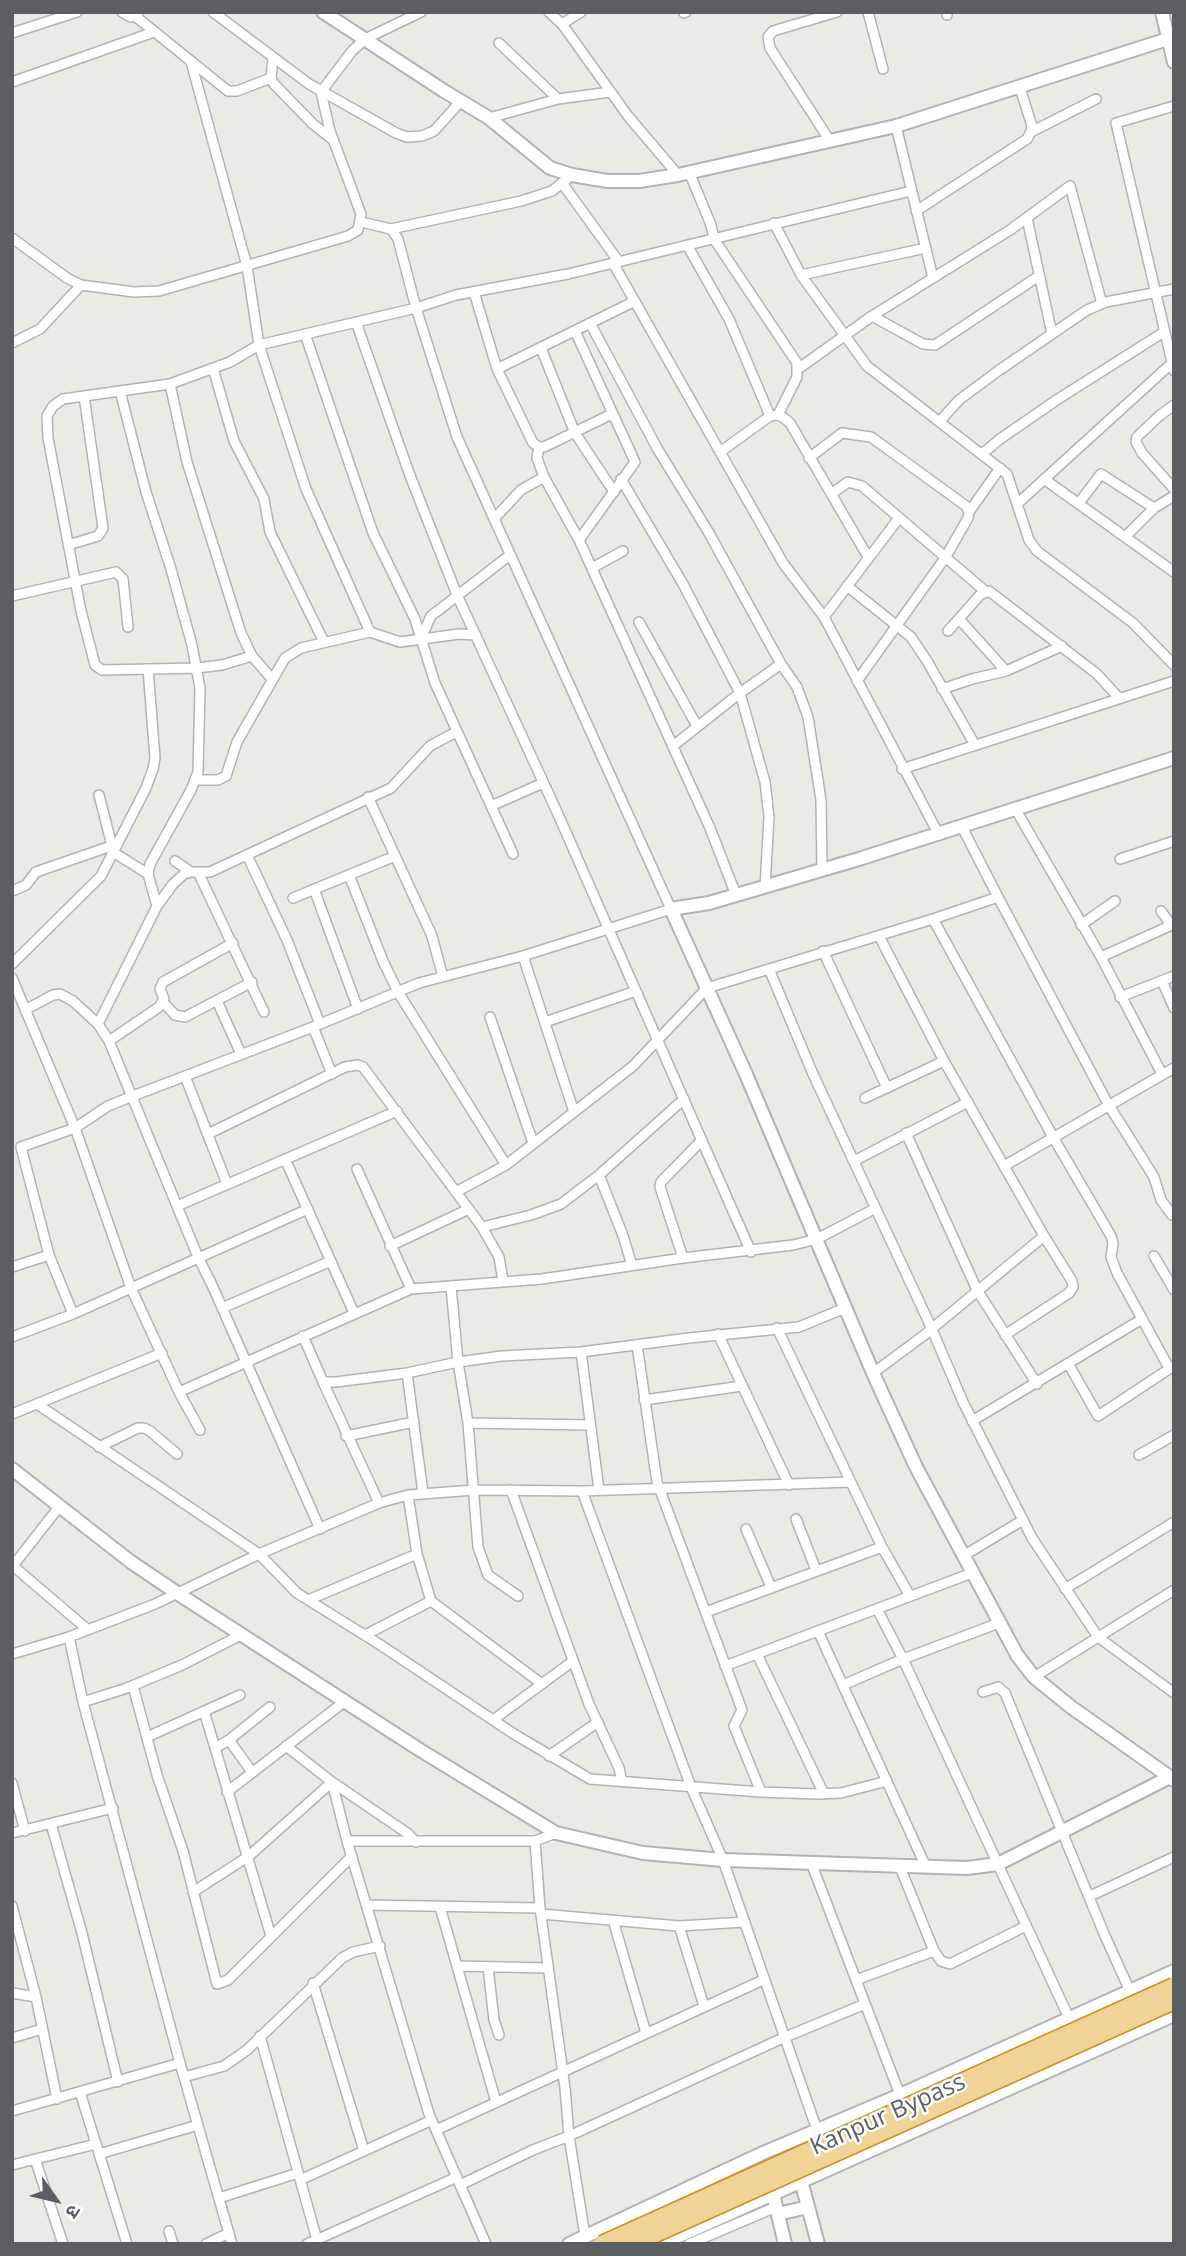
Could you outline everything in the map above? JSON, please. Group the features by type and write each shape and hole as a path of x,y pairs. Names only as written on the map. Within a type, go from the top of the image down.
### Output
{"highway":[{"name":"Kanpur Bypass","path":"602,2244 1174,1986"},
{"name":"Kanpur Bypass","path":"633,2244 1174,2001"}],"street":[{"path":"12,33 77,12"},
{"path":"122,12 137,14 154,32 228,91 237,91 271,78"},
{"path":"213,12 321,92 396,134 407,137 422,136 434,131 461,101"},
{"path":"323,12 489,118 567,179 783,563 824,617 939,835"},
{"path":"321,92 352,51 365,39 421,12"},
{"path":"549,12 562,24 628,117 683,174 711,225 714,239 797,363 797,377 774,415 720,452"},
{"path":"562,24 581,12"},
{"path":"830,141 770,48 768,37 773,31 836,12"},
{"path":"868,12 883,69"},
{"path":"1162,12 1171,38 1174,62"},
{"path":"12,82 154,32"},
{"path":"361,222 391,229 521,201 551,191 567,179 639,181 683,174 830,141 896,126 1171,38"},
{"path":"499,43 558,99"},
{"path":"273,58 271,78 313,124 333,140"},
{"path":"191,62 247,265 258,345 306,489 370,632"},
{"path":"916,211 1027,139 1032,126 1020,88"},
{"path":"12,238 81,285 134,292 159,291 348,236 358,230 360,214 333,140 321,92"},
{"path":"489,118 558,99 610,92"},
{"path":"1031,132 1097,99"},
{"path":"1017,504 1173,367 1116,123 1174,106"},
{"path":"896,126 933,278"},
{"path":"798,369 872,316 1027,218 1070,186 1102,304"},
{"path":"252,656 222,665 197,668 102,670 95,665 68,545 48,438 47,416 54,405 63,399 170,384 230,362 258,345 911,191"},
{"path":"1027,218 1052,334"},
{"path":"774,223 801,275 867,366 1007,474 1029,540 1037,551 1133,623 1174,665"},
{"path":"12,1469 131,1562 177,1593 344,1702 556,1833 643,1853 723,1860 967,1868 998,1864 1172,1777 1071,1707 1034,1677 1017,1655 999,1623 916,1467 707,988 457,437 416,308 398,239 391,229"},
{"path":"687,245 729,319 774,415 790,423 868,558"},
{"path":"801,275 926,248"},
{"path":"872,316 923,344 935,345 1039,276"},
{"path":"12,343 40,329 81,285"},
{"path":"940,421 959,400 1087,310 1102,304 1174,289"},
{"path":"474,292 497,369 533,443 544,447 612,414"},
{"path":"497,369 635,301"},
{"path":"356,322 409,473 457,595 751,1252"},
{"path":"590,323 657,449 709,533 781,664 797,687 808,717 821,800 822,870"},
{"path":"575,331 635,462 579,540"},
{"path":"982,454 1058,398 1164,332"},
{"path":"305,334 373,533 415,619 435,683 513,854"},
{"path":"541,348 575,432 614,492"},
{"path":"213,368 234,441 264,499 270,532 324,642"},
{"path":"170,384 187,462 241,633 252,656 272,679"},
{"path":"120,391 146,492 172,569 197,668 201,708 195,780 156,851 148,874 157,906"},
{"path":"68,545 98,536 103,528 83,396"},
{"path":"1174,405 1138,437 1136,442 1142,453 1174,489"},
{"path":"809,458 842,433 872,437 966,506 969,512"},
{"path":"539,447 537,458 544,477 592,568 710,828 736,895"},
{"path":"857,681 945,558 969,512 1000,468"},
{"path":"1079,503 1101,474 1154,508"},
{"path":"494,519 521,490 544,477"},
{"path":"621,479 683,584 740,693 765,782 769,817 765,887"},
{"path":"1044,479 1172,568"},
{"path":"831,494 848,482 862,486 985,591 996,594 1097,674 1119,698"},
{"path":"1126,537 1154,508 1174,496"},
{"path":"824,617 899,518"},
{"path":"592,568 623,551"},
{"path":"421,638 431,616 510,555"},
{"path":"12,596 116,572 123,579 128,627"},
{"path":"847,586 911,637 975,745"},
{"path":"948,631 985,591"},
{"path":"960,620 1006,671"},
{"path":"639,622 697,726"},
{"path":"195,780 218,780 226,776 237,743 272,679 285,658 301,648 370,632 400,642 476,635"},
{"path":"942,690 1006,671 1062,646"},
{"path":"673,746 781,664"},
{"path":"12,964 101,876 153,769 155,758 148,669"},
{"path":"902,769 1174,681"},
{"path":"98,1024 157,906 184,874 210,872 391,788 430,746 457,732"},
{"path":"73,1314 49,1255 21,1147 75,1128 108,1106 398,992 671,909 709,904 939,835 1174,758"},
{"path":"491,806 543,783"},
{"path":"99,795 114,847 148,874"},
{"path":"368,797 432,936 443,977"},
{"path":"1016,810 1101,957 1162,1074"},
{"path":"962,827 1108,1104 1154,1177 1161,1200 1172,1215"},
{"path":"1120,859 1174,841"},
{"path":"12,891 26,885 36,872 114,847"},
{"path":"247,855 287,940 332,1074"},
{"path":"293,898 395,856"},
{"path":"175,861 195,872 233,943 264,1012"},
{"path":"349,874 398,992 506,1165"},
{"path":"314,889 358,1009"},
{"path":"456,1192 506,1165 633,1066 707,988 998,897"},
{"path":"1082,925 1115,901"},
{"path":"1101,957 1172,925 1161,911"},
{"path":"933,919 1053,1137 1111,1236 1113,1264 1142,1319 1172,1367 1098,1416 1069,1366"},
{"path":"879,936 944,1061 1072,1281 1073,1287 1069,1293 1005,1335"},
{"path":"233,943 163,982 160,989 163,1002 180,1018 252,982"},
{"path":"822,951 887,1088"},
{"path":"523,956 574,1112"},
{"path":"769,969 874,1209 931,1327 972,1421 1032,1538 1098,1637 1174,1693"},
{"path":"1120,997 1174,976"},
{"path":"13,981 75,1128 131,1288 179,1392 200,1430"},
{"path":"1162,981 1174,1008"},
{"path":"545,1022 636,991"},
{"path":"25,1010 60,994 73,1001 98,1024 109,1041 198,1257 320,1529"},
{"path":"217,1001 241,1054"},
{"path":"109,1041 163,1002"},
{"path":"490,1017 533,1143"},
{"path":"865,1098 944,1061"},
{"path":"208,1134 345,1068 358,1065 397,1111 427,1156 482,1227 499,1257 503,1281"},
{"path":"1004,1166 1174,1068"},
{"path":"185,1076 227,1184"},
{"path":"482,1227 548,1210 561,1204 599,1175 684,1099"},
{"path":"854,1161 968,1102"},
{"path":"177,1206 397,1111"},
{"path":"906,1133 977,1290 1037,1384"},
{"path":"683,1258 660,1186 702,1140"},
{"path":"285,1159 354,1313"},
{"path":"357,1169 411,1289"},
{"path":"599,1175 632,1265"},
{"path":"12,1338 73,1314 307,1209"},
{"path":"390,1246 469,1209"},
{"path":"179,1392 411,1289 542,1279 683,1258 751,1252 817,1238 874,1209"},
{"path":"873,1373 1044,1236"},
{"path":"12,1267 49,1255"},
{"path":"1154,1256 1174,1290"},
{"path":"222,1308 331,1261"},
{"path":"451,1286 458,1362 468,1423 478,1547 488,1575 518,1596"},
{"path":"323,1382 407,1373 502,1356 581,1352 719,1334 799,1327 845,1308"},
{"path":"972,1421 1069,1366 1142,1319"},
{"path":"777,1328 882,1547 910,1596"},
{"path":"719,1334 789,1485"},
{"path":"303,1336 346,1436 379,1503"},
{"path":"637,1345 659,1488 742,1710 734,1726 761,1792"},
{"path":"581,1352 599,1490"},
{"path":"12,1414 162,1353"},
{"path":"407,1373 423,1493"},
{"path":"645,1400 742,1385"},
{"path":"37,1404 259,1554 297,1593 549,1756 590,1779 824,1794 841,1793 887,1781"},
{"path":"346,1436 414,1422"},
{"path":"468,1423 590,1425"},
{"path":"99,1447 138,1428 144,1428 150,1430 177,1454"},
{"path":"1139,1455 1174,1436"},
{"path":"12,1654 69,1637 155,1604 259,1554 379,1503 408,1496 474,1489 582,1491 851,1482"},
{"path":"511,1490 573,1661 619,1768 622,1782"},
{"path":"582,1491 691,1787 723,1860 817,2130"},
{"path":"408,1496 417,1554 431,1601 542,1684"},
{"path":"59,1507 13,1566 88,1629"},
{"path":"796,1519 816,1570"},
{"path":"963,1556 1023,1520"},
{"path":"1065,1589 1174,1522"},
{"path":"746,1528 771,1587"},
{"path":"706,1612 882,1547"},
{"path":"308,1600 417,1554"},
{"path":"725,1666 972,1573"},
{"path":"1034,1677 1174,1590"},
{"path":"365,1635 431,1601"},
{"path":"877,1609 903,1659 1069,2018"},
{"path":"843,1685 999,1623"},
{"path":"818,1631 926,1867"},
{"path":"83,1702 133,1686 241,1635"},
{"path":"69,1637 83,1702 180,2063 232,2244"},
{"path":"757,1654 824,1794"},
{"path":"493,1720 573,1661"},
{"path":"133,1686 157,1775 183,1851 217,1984 228,1980 352,1856"},
{"path":"983,1692 998,1687 1005,1693 1130,1991"},
{"path":"147,1737 240,1695"},
{"path":"227,1791 344,1702"},
{"path":"215,1748 270,1707"},
{"path":"204,1711 271,1936"},
{"path":"549,1756 598,1722"},
{"path":"229,1740 252,1772"},
{"path":"286,1746 416,1842"},
{"path":"193,1892 249,1856 332,1782"},
{"path":"332,1782 347,1841 432,2120 486,2244"},
{"path":"12,1783 24,1831"},
{"path":"12,1833 113,1808"},
{"path":"51,1824 82,1933 118,2082"},
{"path":"347,1841 535,1841 556,1833"},
{"path":"535,1841 548,1968 584,2236"},
{"path":"1090,1896 1174,1857"},
{"path":"812,1864 900,2095"},
{"path":"901,1867 934,1951 941,1961 950,1964 1026,1926"},
{"path":"367,1905 541,1911 680,1926 745,1922"},
{"path":"12,1906 16,1934 36,1997 57,2099"},
{"path":"440,1907 496,2102"},
{"path":"613,1920 646,2033"},
{"path":"680,1926 704,2006"},
{"path":"184,2077 224,2066 247,2050 313,1983 342,1958 353,1952 380,1946"},
{"path":"856,1980 934,1951"},
{"path":"458,1966 548,1968"},
{"path":"488,1967 494,2020 499,2035"},
{"path":"569,2244 763,2153 900,2095 1174,1971"},
{"path":"436,2130 763,1980"},
{"path":"313,1983 364,2151"},
{"path":"12,1993 36,1997"},
{"path":"260,2036 299,2176 312,2242 569,2136 783,2038 865,2004"},
{"path":"661,2244 1174,2015"},
{"path":"12,2038 42,2029"},
{"path":"12,2111 180,2063"},
{"path":"80,2092 127,2244"},
{"path":"219,2198 299,2176 364,2151 432,2120"},
{"path":"12,2165 98,2149 198,2125"},
{"path":"790,2141 818,2244"},
{"path":"763,2153 785,2244"},
{"path":"35,2159 63,2244"},
{"path":"689,2244 777,2211 808,2207"},
{"path":"169,2231 173,2244"},
{"path":"206,2244 229,2233"}]}
